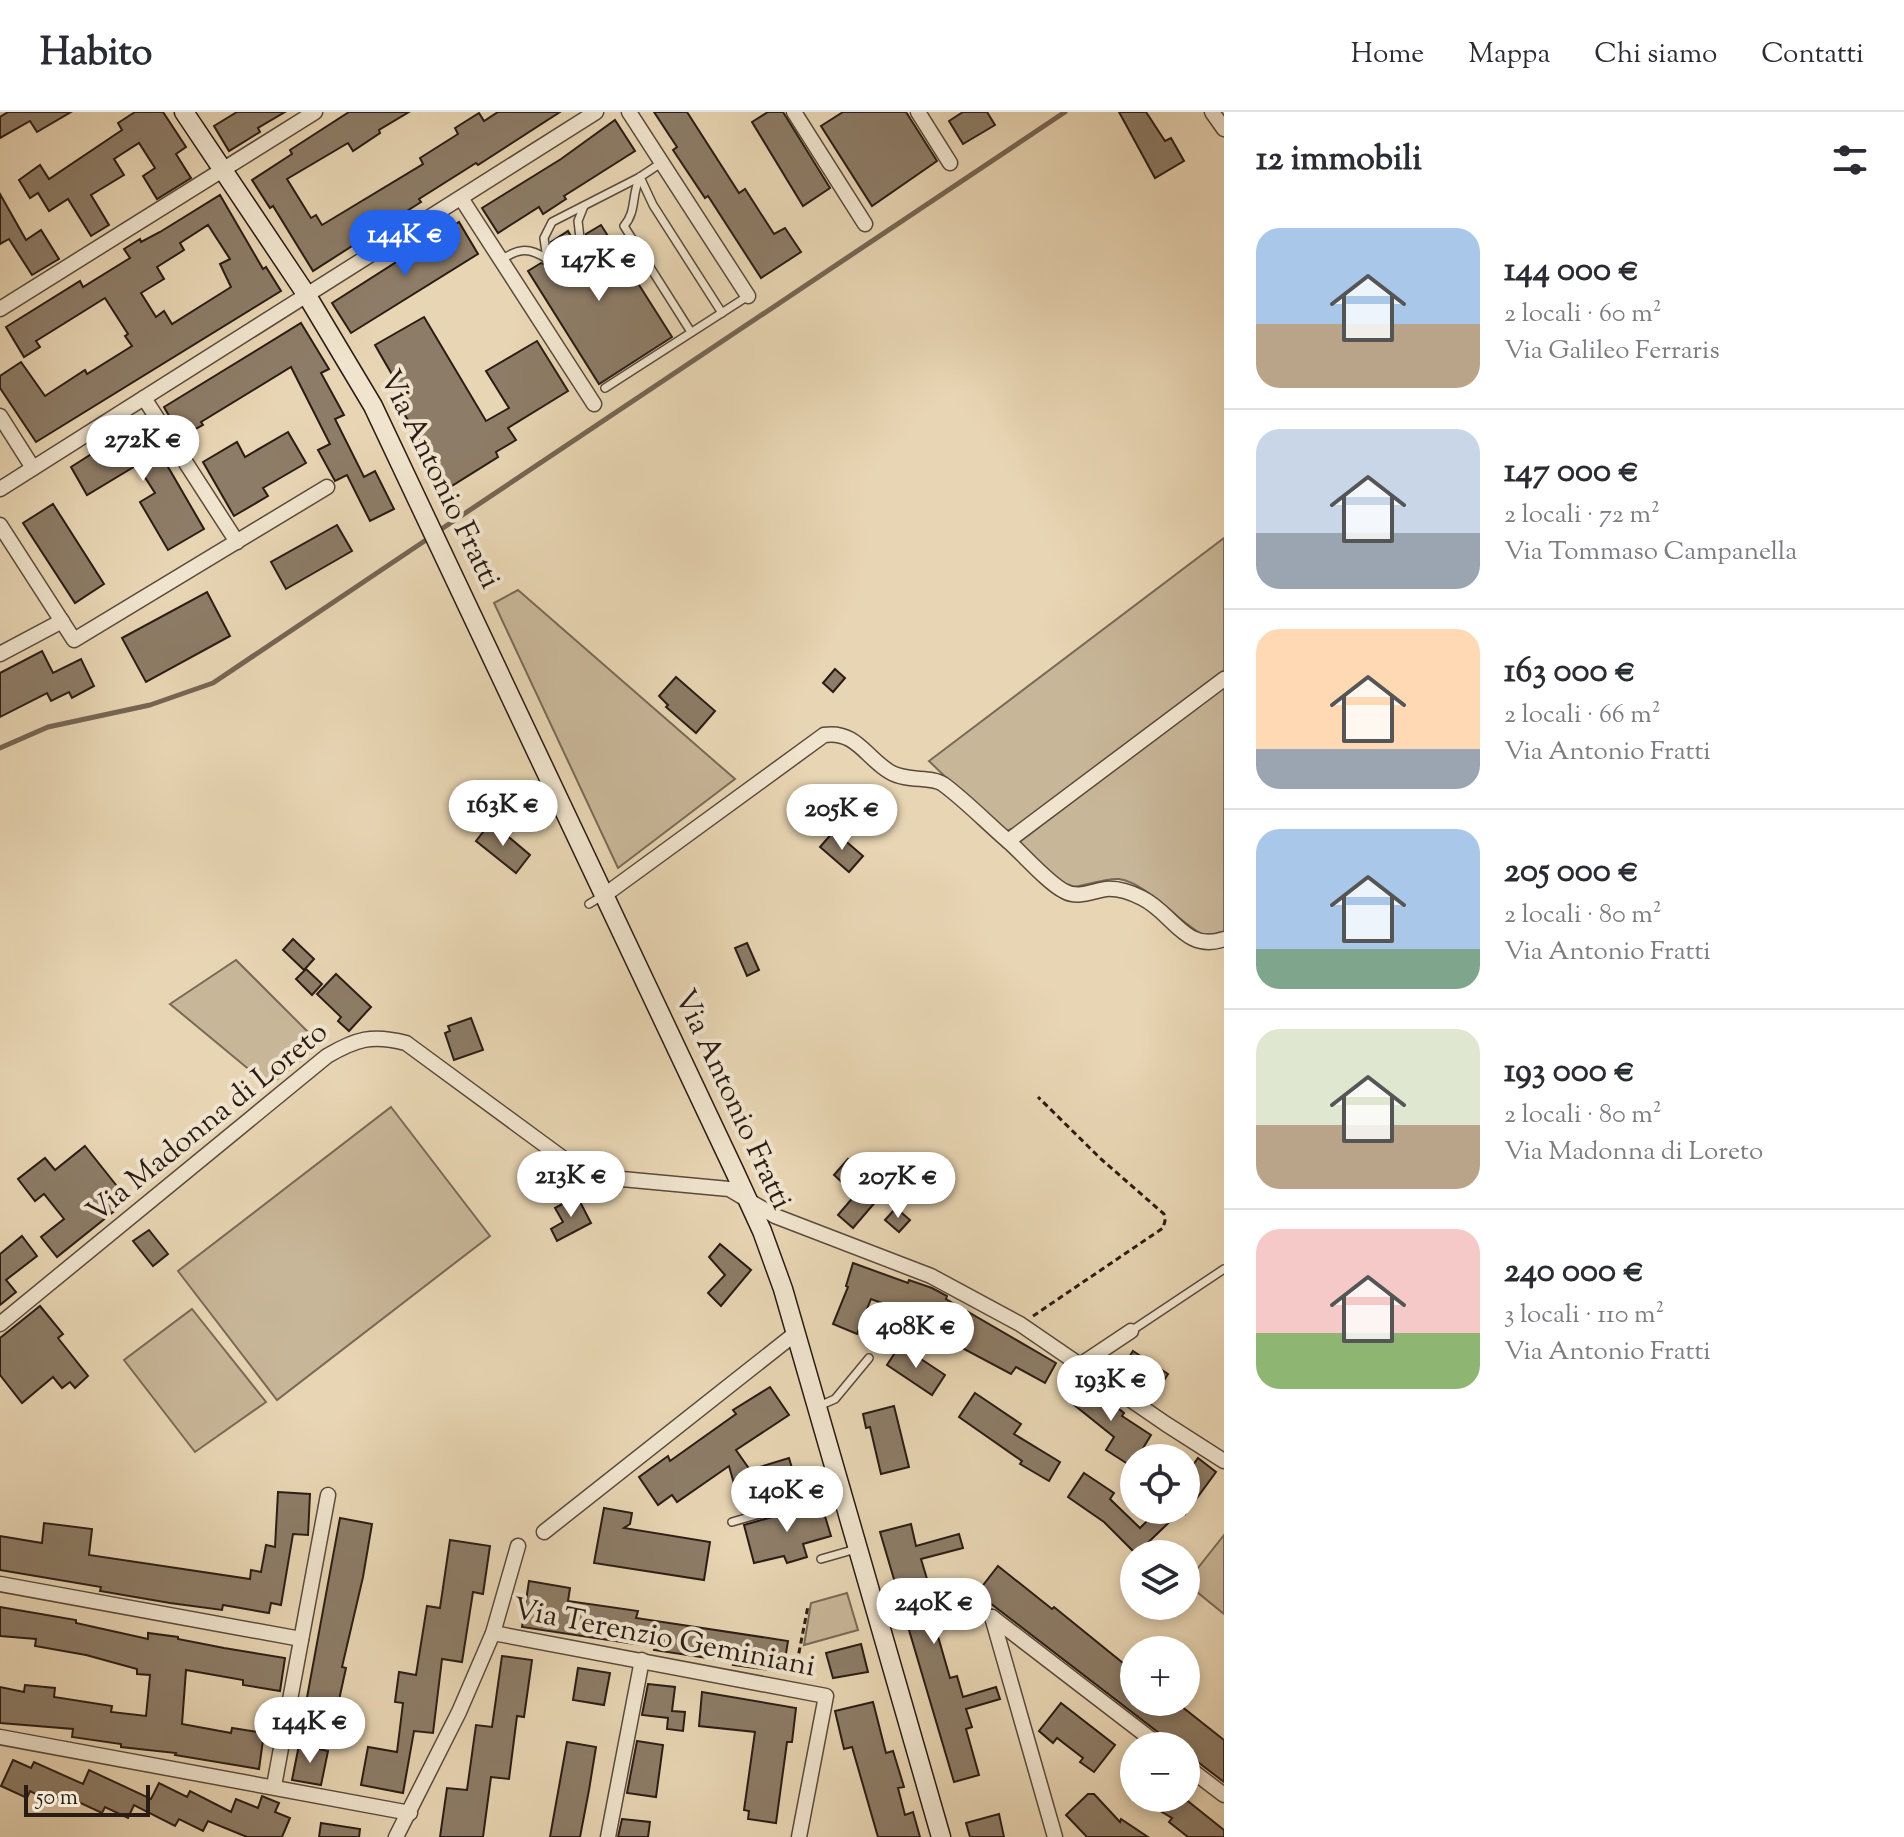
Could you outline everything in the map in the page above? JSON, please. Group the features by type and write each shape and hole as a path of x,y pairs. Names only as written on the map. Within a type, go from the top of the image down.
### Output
{"street":[{"name":"Via Antonio Fratti","path":"184,112 358,377 606,894 746,1197 772,1259 796,1333 941,1837"},
{"path":"0,309 315,112"},
{"path":"0,489 596,112"},
{"path":"629,112 748,296"},
{"path":"794,112 865,224"},
{"path":"919,112 950,163"},
{"path":"1212,112 1224,129"},
{"path":"461,198 594,404"},
{"path":"144,398 237,542"},
{"path":"0,416 33,468"},
{"path":"0,525 74,640 327,487"},
{"path":"0,654 62,621"},
{"path":"1008,841 1224,679"},
{"path":"606,894 824,735 836,733 852,739 889,772 906,779 940,782 1064,891 1078,895 1109,889 1127,890 1146,900 1196,941 1209,944 1224,939"},
{"name":"Via Madonna di Loreto","path":"0,1324 327,1056 354,1040 385,1037 406,1043 572,1165 611,1178 729,1189 775,1216 931,1276 1020,1324 1224,1461"},
{"path":"1080,1365 1131,1331"},
{"path":"544,1532 796,1333"},
{"path":"274,1786 328,1495"},
{"path":"396,1837 459,1712 493,1633 518,1546"},
{"path":"0,1584 301,1639"},
{"path":"1055,1837 992,1617 1142,1732"},
{"name":"Via Terenzio Geminiani","path":"493,1633 826,1696 799,1837"},
{"path":"608,1837 642,1660"},
{"path":"0,1737 410,1813"},
{"path":"1200,1777 1224,1795"}],"lane":[{"path":"501,260 516,250 532,249 547,259 544,238 552,222 661,163"},
{"path":"640,177 653,205 722,313"},
{"path":"640,177 634,189 632,217 624,226 691,332"},
{"path":"580,238 578,221 584,206"},
{"path":"605,388 748,296"},
{"path":"589,904 606,894"},
{"path":"1131,1331 1224,1269"},
{"path":"817,1407 835,1399 869,1358"},
{"path":"732,1522 841,1490"},
{"path":"821,1559 858,1549"}],"path":[{"path":"1020,1324 1163,1228 1165,1221 1164,1214 1101,1159 1038,1097"},
{"path":"792,1690 808,1606"}],"shaded area":[{"path":"1224,538 1224,670 1018,827 1006,831 995,825 929,761"},
{"path":"518,590 735,779 618,868 494,603"},
{"path":"1224,686 1224,932 1210,939 1130,882 1119,879 1069,888 1017,844"},
{"path":"236,960 320,1044 269,1086 170,1004"},
{"path":"391,1107 490,1236 277,1400 178,1271"},
{"path":"192,1309 266,1402 195,1452 124,1360"},
{"path":"1224,1535 1224,1614 1200,1594 1200,1565"},
{"path":"847,1593 858,1630 804,1645 811,1603"}],"building":[{"path":"8,112 71,112 37,132 30,121 0,138 0,117"},
{"path":"135,112 163,112 186,147 176,154 191,178 157,199 143,176 155,168 139,143 114,159 124,175 91,195 109,225 91,236 68,199 49,211 38,193 30,198 19,180 40,165 49,179 122,130 118,123"},
{"path":"237,112 285,112 229,151 214,126"},
{"path":"349,112 409,112 353,151 348,143 287,179 311,218 316,215 322,225 423,164 420,158 458,134 455,128 479,113 484,121 498,112 560,112 419,199 421,202 313,271 273,206 270,208 252,180 292,154 290,150"},
{"path":"654,112 687,112 739,193 745,189 774,234 785,228 801,252 761,278 708,196 705,198 673,150 677,147"},
{"path":"768,112 783,112 830,188 803,206 752,122"},
{"path":"843,112 906,112 937,161 872,206 821,126"},
{"path":"963,112 987,112 995,125 963,144 949,121"},
{"path":"1119,112 1146,112 1165,141 1171,138 1184,161 1155,178"},
{"path":"615,120 635,151 564,196 566,199 543,214 539,207 498,233 482,208 561,159"},
{"path":"0,194 26,240 41,230 59,259 32,275 9,239 0,244"},
{"path":"220,195 263,269 266,267 281,291 36,442 0,388 0,376 21,362 45,396 85,370 87,374 132,346 105,298 36,341 40,347 24,357 6,327 80,281 83,287 130,258 124,249 160,232","holes":["208,225 230,259 220,264 231,287 172,324 164,311 156,317 141,293 164,279 157,267 184,250 180,243"]},
{"path":"459,222 478,254 351,333 332,303"},
{"path":"601,225 672,337 599,384 528,271 541,263 552,264 551,242 568,231 574,242 582,244 586,241 586,234"},
{"path":"424,317 486,421 509,408 486,371 537,341 568,391 508,428 516,440 496,452 498,457 450,487 401,409 409,404 375,345"},
{"path":"301,323 329,369 321,373 344,415 335,419 364,477 375,471 394,509 370,521 347,475 335,481 318,450 330,444 291,367 181,437 164,407"},
{"path":"142,422 204,529 168,550 140,502 155,493 137,465 87,495 71,467"},
{"path":"288,432 306,463 263,488 268,496 234,516 203,462 237,442 245,457"},
{"path":"53,504 104,584 75,603 23,523"},
{"path":"337,525 352,551 286,589 271,562"},
{"path":"207,592 230,636 146,682 122,638"},
{"path":"42,651 53,673 81,659 94,686 72,698 69,692 51,701 47,693 0,717 0,673"},
{"path":"835,669 845,678 833,692 823,683"},
{"path":"676,677 715,711 696,733 666,707 668,705 659,696"},
{"path":"491,822 530,855 516,873 476,841"},
{"path":"834,831 863,856 849,872 820,847"},
{"path":"293,939 314,959 304,970 283,950"},
{"path":"747,943 759,970 747,976 735,948"},
{"path":"306,969 322,984 312,995 296,979"},
{"path":"336,974 371,1007 349,1031 338,1021 341,1017 317,994"},
{"path":"471,1018 483,1050 454,1060 445,1033 450,1031 448,1026"},
{"path":"85,1146 128,1200 57,1257 41,1237 64,1219 44,1194 35,1201 18,1179 45,1158 55,1170"},
{"path":"848,1159 858,1168 844,1184 834,1175"},
{"path":"862,1187 877,1200 853,1228 838,1215"},
{"path":"577,1196 591,1223 557,1241 551,1229 563,1222 555,1208"},
{"path":"896,1208 910,1220 899,1232 885,1220"},
{"path":"149,1230 168,1254 153,1266 133,1241"},
{"path":"22,1236 37,1256 6,1280 16,1292 0,1305 0,1254"},
{"path":"720,1244 751,1270 721,1306 708,1293 725,1275 709,1257"},
{"path":"853,1263 908,1283 909,1280 932,1288 1056,1363 1045,1383 1016,1367 1011,1374 919,1325 923,1318 871,1299 857,1334 833,1324 848,1287"},
{"path":"40,1306 63,1334 58,1338 88,1376 75,1388 70,1382 62,1388 53,1377 22,1403 0,1375 0,1338"},
{"path":"900,1345 945,1375 932,1395 887,1365"},
{"path":"1133,1351 1168,1374 1156,1393 1152,1391 1147,1398 1116,1378"},
{"path":"1083,1380 1124,1413 1122,1416 1151,1435 1146,1444 1120,1444 1120,1459 1106,1450 1114,1437 1068,1400"},
{"path":"770,1387 789,1415 736,1450 750,1470 789,1458 800,1495 742,1512 729,1466 677,1502 672,1495 658,1505 639,1477 668,1456 670,1461 736,1414 733,1410"},
{"path":"975,1393 1021,1424 1014,1434 1060,1462 1049,1481 1020,1464 1022,1461 959,1417"},
{"path":"894,1406 909,1467 881,1474 870,1427 866,1428 863,1414"},
{"path":"1200,1460 1216,1472 1200,1494"},
{"path":"1084,1473 1114,1493 1110,1499 1120,1509 1120,1524 1136,1524 1140,1528 1144,1524 1167,1524 1151,1540 1122,1540 1104,1522 1068,1497"},
{"path":"278,1492 310,1494 308,1535 293,1534 281,1605 271,1603 269,1613 223,1605 222,1610 170,1603 100,1591 101,1587 0,1570 0,1536 42,1543 44,1523 92,1529 89,1555 250,1579 251,1570 261,1572 266,1545 275,1547"},
{"path":"821,1503 831,1536 803,1544 807,1557 787,1563 784,1556 754,1563 744,1525"},
{"path":"604,1508 632,1513 630,1524 624,1528 710,1542 704,1580 594,1563"},
{"path":"340,1518 372,1524 342,1667 346,1668 337,1709 306,1703"},
{"path":"911,1524 916,1546 959,1534 963,1548 921,1559 927,1579 922,1581 950,1678 957,1676 963,1697 996,1687 1000,1699 966,1709 972,1727 966,1729 979,1775 954,1782 880,1532"},
{"path":"450,1540 490,1546 483,1594 473,1592 462,1662 442,1659 433,1733 414,1731 403,1793 361,1785 368,1747 397,1752 403,1703 395,1702 399,1672 416,1675 427,1606 440,1608"},
{"path":"998,1566 1052,1609 1054,1607 1120,1661 1120,1703 977,1593"},
{"path":"529,1581 570,1588 568,1601 638,1611 636,1618 788,1641 783,1672 654,1650 655,1647 522,1627"},
{"path":"0,1607 76,1620 76,1623 148,1639 148,1633 178,1637 285,1658 280,1691 243,1685 243,1680 186,1670 182,1724 231,1733 232,1728 264,1733 259,1769 72,1737 73,1729 0,1723 0,1687 24,1692 25,1685 55,1688 54,1697 112,1706 111,1712 146,1716 150,1675 137,1674 137,1669 86,1655 35,1646 36,1639 0,1636"},
{"path":"861,1644 868,1672 833,1678 826,1653"},
{"path":"502,1656 532,1660 524,1717 517,1716 509,1779 491,1777 483,1837 440,1837 447,1788 467,1790 476,1725 492,1727"},
{"path":"578,1668 610,1673 604,1705 573,1700"},
{"path":"648,1684 675,1687 672,1711 685,1712 683,1731 667,1729 668,1718 642,1715"},
{"path":"702,1692 796,1708 792,1742 787,1742 776,1823 748,1819 749,1811 744,1810 755,1732 699,1726"},
{"path":"873,1702 886,1753 893,1751 904,1787 898,1788 905,1815 913,1812 920,1837 878,1837 852,1747 844,1749 835,1711"},
{"path":"1061,1703 1115,1745 1094,1772 1080,1762 1083,1758 1057,1738 1053,1743 1039,1731"},
{"path":"1137,1716 1194,1716 1224,1740 1224,1782 1200,1764 1200,1732 1158,1732"},
{"path":"637,1741 663,1745 656,1797 627,1793"},
{"path":"567,1742 596,1747 589,1790 580,1837 550,1837"},
{"path":"299,1745 328,1751 321,1785 292,1780"},
{"path":"13,1760 31,1768 34,1762 83,1784 89,1770 151,1799 159,1783 187,1797 190,1791 231,1812 236,1799 258,1808 262,1796 279,1803 275,1812 290,1818 282,1837 247,1837 208,1821 203,1831 179,1819 175,1826 134,1805 128,1818 105,1807 102,1813 59,1793 54,1803 30,1791 27,1798 1,1786"},
{"path":"1088,1794 1094,1794 1120,1822 1121,1819 1148,1837 1087,1837 1066,1815"},
{"path":"1200,1811 1224,1830 1224,1837 1188,1837 1169,1822 1172,1818 1162,1812"},
{"path":"999,1814 1004,1837 970,1837 966,1823"},
{"path":"622,1819 650,1822 648,1837 618,1837"},
{"path":"321,1823 360,1829 359,1837 319,1837"}],"waterway":[{"path":"437,532 1065,112"},
{"path":"0,748 48,727 150,705 213,683 429,538"}]}
